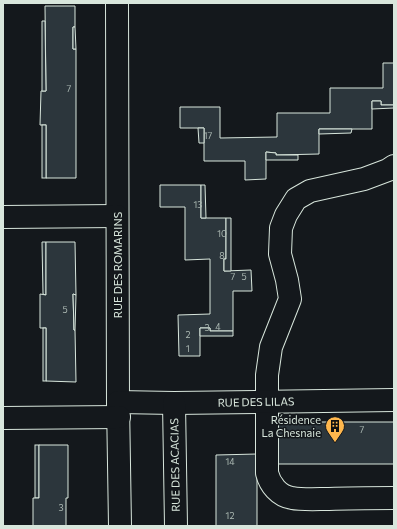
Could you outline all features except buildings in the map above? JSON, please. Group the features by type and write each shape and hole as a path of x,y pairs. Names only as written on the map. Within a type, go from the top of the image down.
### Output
{"street":[{"name":"RUE DES ROMARINS","path":"117,3 118,410 120,526"},
{"path":"394,166 388,170 364,179 310,191 296,199 286,215 281,228 280,254 290,299 271,347 267,375 266,401 266,473 268,480 274,488 291,498 394,498"},
{"path":"3,217 117,216"},
{"name":"RUE DES LILAS","path":"3,418 118,410 174,403 394,400"},
{"name":"RUE DES ACACIAS","path":"174,403 176,526"}],"place":[{"name":"Résidence La Chesnaie","path":"335,443"}]}
